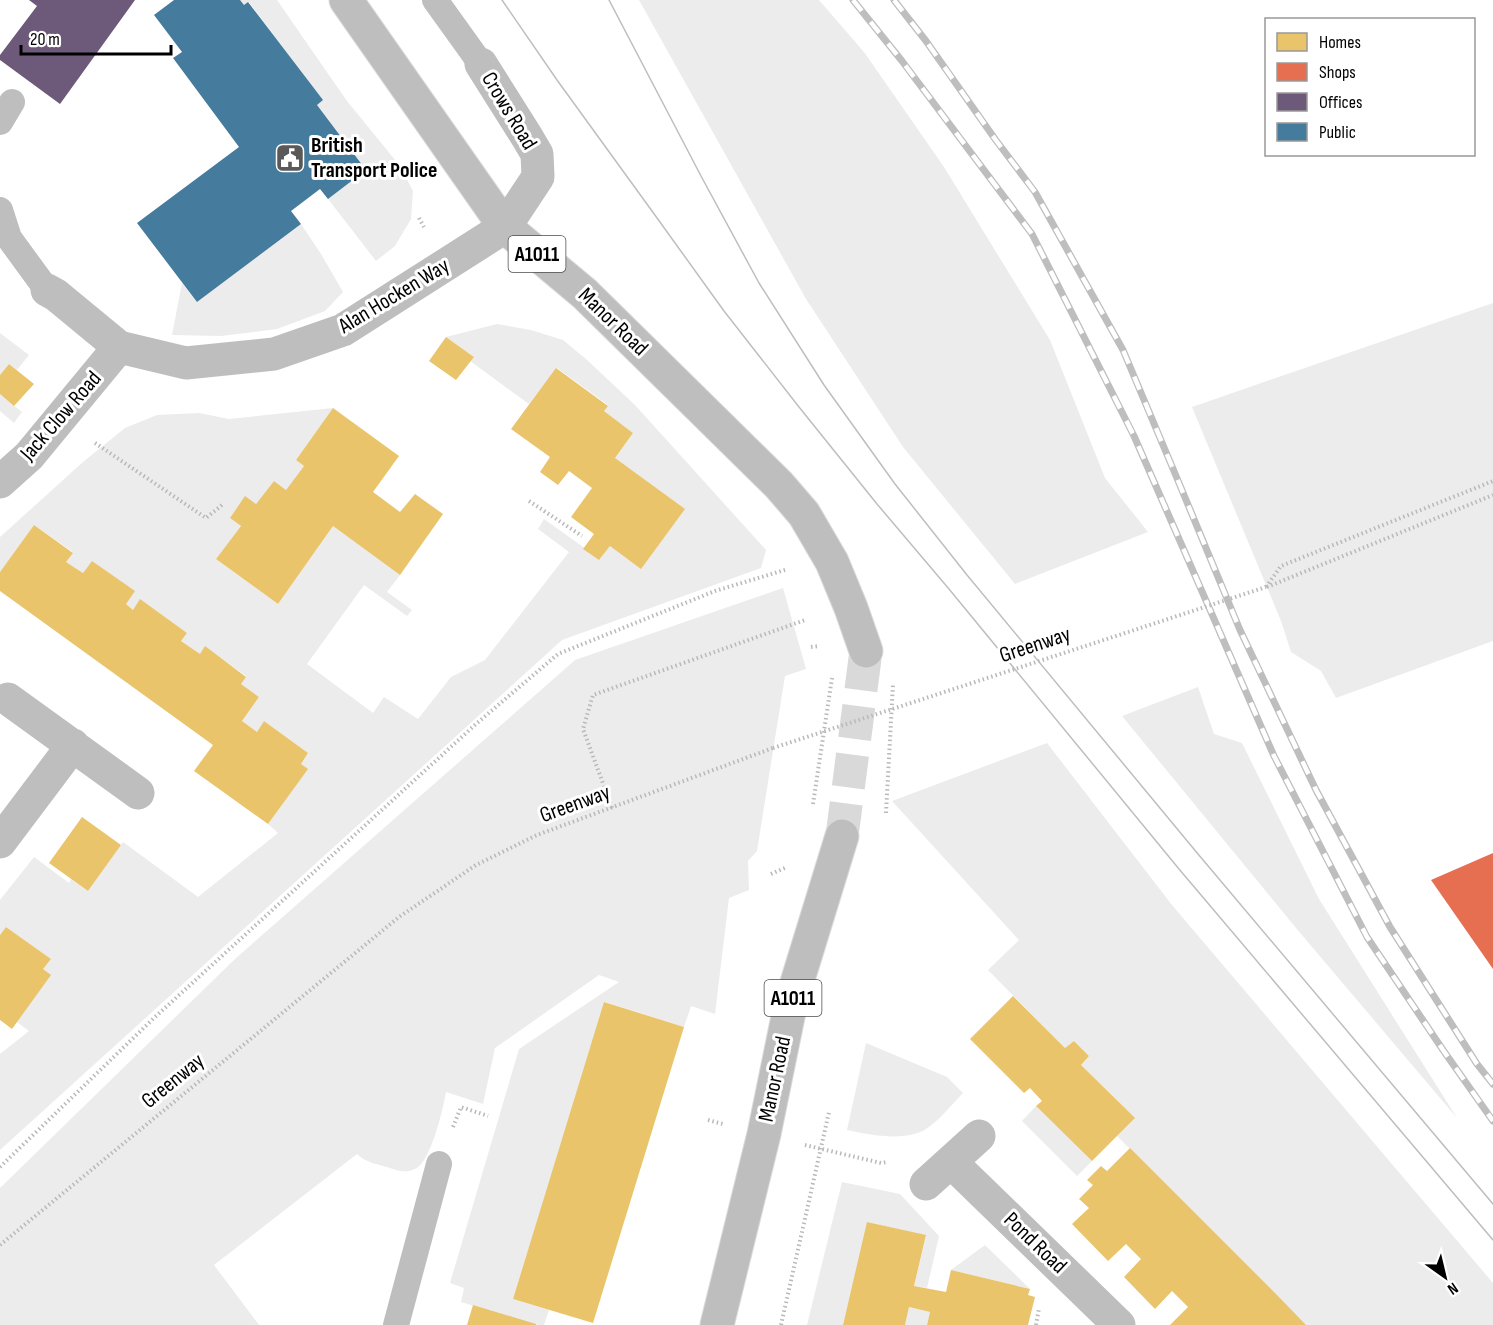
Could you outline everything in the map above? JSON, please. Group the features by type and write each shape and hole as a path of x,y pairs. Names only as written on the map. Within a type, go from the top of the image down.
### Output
{"street":[{"name":"Manor Road","path":"346,0 505,227 585,294 778,485 804,514 831,562 866,651"},
{"name":"Crows Road","path":"481,64 537,154 538,177 505,227"},
{"name":"Alan Hocken Way","path":"47,290 119,347 186,363 274,354 343,330 505,227"},
{"name":"Jack Clow Road","path":"0,482 29,456 119,347"},
{"path":"8,699 138,793"},
{"path":"0,842 73,745"},
{"name":"Manor Road","path":"717,1325 764,1134 791,1002 842,836"},
{"path":"926,1184 979,1136"},
{"name":"Pond Road","path":"951,1162 1119,1325"}],"lane":[{"name":"Crows Road","path":"435,0 481,64"},
{"path":"0,210 9,238 47,290"},
{"path":"396,1325 439,1164"}],"path":[{"path":"58,421 101,447 206,518 222,505"},
{"path":"1266,587 1281,566 1493,481"},
{"name":"Greenway","path":"0,1245 399,917 476,865 537,835 773,748 1266,587 1493,495"},
{"path":"529,501 582,536"},
{"path":"0,1167 163,1010 476,724 558,654 715,591 791,568"},
{"path":"612,808 583,729 593,695 805,620"},
{"path":"811,647 822,646"},
{"path":"812,806 834,667"},
{"path":"886,813 893,684"},
{"path":"771,874 789,866"},
{"path":"781,1325 829,1112"},
{"path":"802,1144 881,1163"}],"shaded area":[{"path":"240,0 277,0 347,101 400,166 413,191 411,219 395,246 376,261 328,199 366,170 317,105 322,100 249,2 244,5"},
{"path":"639,0 819,0 864,52 944,167 1050,340 1105,478 1148,532 1015,584 903,447 806,299"},
{"path":"301,224 343,292 325,311 277,329 221,336 172,335 182,283 197,302"},
{"path":"1493,303 1493,641 1336,698 1321,671 1291,652 1281,621 1192,407"},
{"path":"497,324 531,330 563,340 586,359 635,405 766,550 761,568 562,640 0,1150 0,1054 29,1031 17,1022 43,969 51,959 6,927 0,935 0,900 34,857 69,883 71,879 88,891 123,842 198,897 278,833 268,824 307,769 301,764 308,753 264,721 257,732 242,721 259,697 241,684 246,676 205,647 200,654 181,641 187,633 140,600 133,610 92,561 83,573 66,562 73,552 34,525 0,572 0,537 83,462 125,428 157,415 199,413 229,419 333,408 296,460 304,466 286,490 274,481 256,504 245,497 230,518 241,526 216,559 278,604 333,526 400,575 387,592 412,610 407,616 364,585 307,664 373,713 384,697 418,719 451,677 485,660 569,552 538,529 544,519 600,559 610,546 615,458 633,433 604,411 608,405 557,368 529,404 470,361 473,356 446,337"},
{"path":"0,333 29,355 17,370 9,364 0,375"},
{"path":"0,394 22,412 14,423 0,411"},
{"path":"783,588 806,669 785,676 757,851 748,861 749,890 729,898 715,1014 691,1006 684,1027 605,1002 513,1299 549,1310 544,1325 461,1302 464,1288 450,1283 519,1049 619,982 599,975 495,1048 483,1104 446,1092 431,1146 421,1164 415,1169 397,1170 371,1162 357,1154 214,1265 259,1325 0,1325 0,1188 236,958 575,660"},
{"path":"1198,687 1214,734 1242,743 1319,899 1457,1118 1296,928 1122,716"},
{"path":"1047,743 1172,905 1493,1283 1493,1325 1306,1325 1117,1136 1134,1118 1081,1065 1089,1056 1074,1041 1065,1048 988,970 1019,940 892,801"},
{"path":"866,1043 947,1077 963,1093 936,1122 918,1133 887,1136 847,1130"},
{"path":"1036,1106 1092,1161 1077,1176 1022,1121"},
{"path":"842,1182 900,1194 939,1236 927,1288 914,1286 926,1236 868,1222 843,1325 807,1325"},
{"path":"985,1245 1030,1289 951,1270"},
{"path":"909,1307 930,1312 927,1325 905,1325"}],"building: Homes":[{"path":"446,337 474,357 456,380 429,361"},
{"path":"9,364 34,384 14,406 0,394 0,375"},
{"path":"556,368 608,406 604,411 633,433 615,458 685,509 641,569 610,546 599,560 583,549 594,534 571,517 592,488 569,471 558,485 540,472 550,457 511,429"},
{"path":"333,408 399,456 373,492 400,512 415,494 443,514 400,575 333,526 278,604 216,559 241,526 230,518 245,496 256,504 274,481 286,490 304,466 296,460"},
{"path":"34,525 73,553 66,562 83,573 92,561 135,591 126,604 133,610 140,599 187,633 181,641 200,654 205,646 246,677 241,684 259,697 242,721 257,732 264,721 308,753 301,764 308,769 268,824 194,771 213,745 0,591 0,572"},
{"path":"82,817 121,845 88,891 49,863"},
{"path":"6,927 51,959 43,969 51,975 12,1029 0,1020 0,935"},
{"path":"1013,996 1065,1048 1074,1041 1089,1056 1081,1065 1135,1118 1092,1161 1036,1106 1042,1101 1030,1088 1024,1093 970,1039"},
{"path":"604,1002 684,1027 593,1323 513,1299"},
{"path":"1130,1148 1306,1325 1170,1325 1188,1307 1172,1291 1155,1309 1124,1277 1141,1259 1126,1244 1108,1261 1072,1224 1089,1208 1079,1199 1093,1185 1087,1180 1101,1166 1107,1171"},
{"path":"867,1222 926,1235 914,1286 946,1292 951,1270 1030,1289 1028,1295 1035,1297 1028,1325 927,1325 930,1312 909,1307 905,1325 843,1325"},
{"path":"473,1305 536,1324 536,1325 467,1325"}],"building: Shops":[{"path":"1493,853 1493,969 1431,880"}],"building: Offices":[{"path":"29,0 135,0 60,104 0,60 0,55 37,6"}],"building: Public":[{"name":"British Transport Police","path":"174,0 240,0 244,5 248,2 323,100 317,105 366,170 328,199 320,189 291,211 301,224 197,302 137,223 239,147 173,58 182,52 154,15"}],"tunnel":[{"path":"842,836 866,651"}],"tram line":[{"path":"502,0 724,311 799,407 1179,869 1493,1240"},
{"path":"609,0 759,283 824,385 895,484 967,575 1198,854 1493,1204"}],"railway":[{"path":"853,0 902,61 1032,234 1134,436 1274,756 1367,937 1493,1121"},
{"path":"894,0 1035,192 1123,350 1240,630 1316,790 1390,927 1477,1064 1493,1084"}],"place":[{"name":"British Transport Police","path":"290,158"}]}
